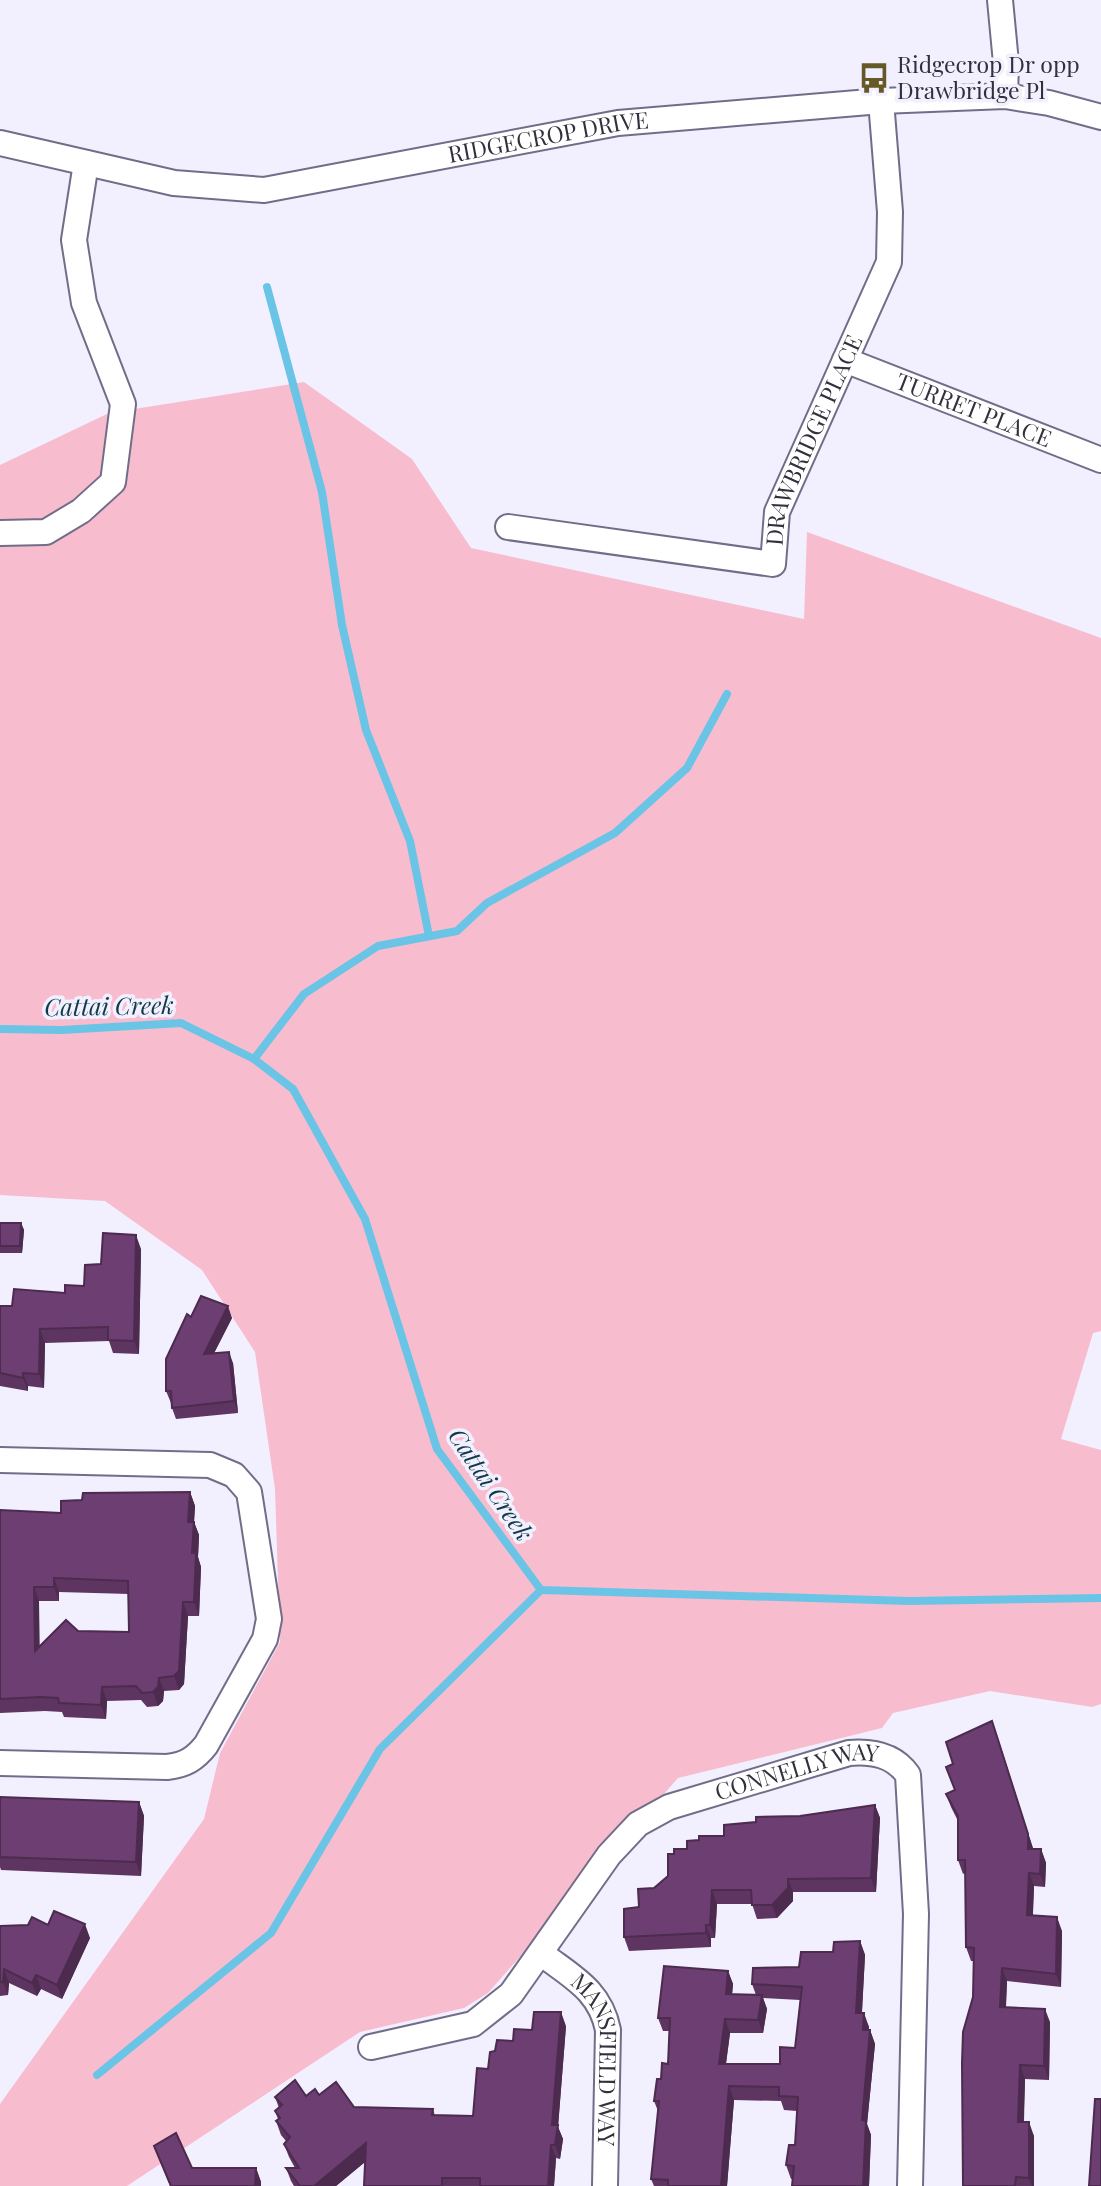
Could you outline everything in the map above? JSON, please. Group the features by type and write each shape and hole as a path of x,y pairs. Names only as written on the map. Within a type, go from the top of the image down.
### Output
{"street":[{"path":"1000,0 1006,63 1005,96"},
{"name":"RIDGECROP DRIVE","path":"0,143 174,183 264,190 618,123 881,101 1005,96 1049,103 1101,117"},
{"name":"DRAWBRIDGE PLACE","path":"508,527 773,564 776,512 889,262 890,212 881,101"},
{"path":"0,533 46,532 81,511 113,482 123,404 84,303 74,240 86,163"},
{"name":"TURRET PLACE","path":"845,360 1101,460"},
{"path":"0,1460 210,1465 234,1475 249,1492 269,1619 265,1639 206,1745 187,1763 167,1767 0,1763"},
{"name":"CONNELLY WAY","path":"371,2047 473,2024 511,1994 608,1855 638,1824 669,1807 849,1753 864,1752 892,1759 908,1775 916,1913 910,2186"},
{"name":"MANSFIELD WAY","path":"541,1954 594,1995 604,2010 608,2030 605,2186"}],"shaded area":[{"path":"304,382 412,459 471,548 804,619 807,532 1101,638 1101,1331 1093,1333 1061,1439 1101,1450 1101,1704 1092,1707 990,1691 893,1713 882,1728 678,1778 488,1993 464,2008 360,2032 127,2186 0,2186 0,2104 204,1819 220,1753 280,1642 275,1489 255,1352 202,1270 105,1201 0,1195 0,465 109,413"}],"building":[{"path":"0,1223 21,1223 20,1246 0,1246"},
{"path":"103,1233 136,1235 134,1341 108,1340 108,1327 40,1329 39,1374 23,1373 23,1378 0,1373 0,1306 12,1306 14,1289 65,1293 65,1285 84,1286 85,1265 101,1264"},
{"path":"201,1296 228,1306 204,1354 229,1352 234,1401 172,1408 171,1391 166,1391 166,1359 187,1314 191,1317"},
{"path":"190,1492 188,1522 194,1522 192,1553 196,1553 194,1602 183,1602 179,1671 174,1676 159,1678 158,1687 153,1692 142,1693 136,1686 102,1687 101,1705 59,1703 58,1698 0,1699 0,1510 61,1513 61,1501 82,1500 83,1493","holes":["54,1578 128,1581 129,1632 78,1631 66,1620 35,1651 34,1587 54,1587"]},
{"path":"992,1721 1028,1834 1028,1849 1041,1849 1040,1874 1029,1873 1027,1915 1057,1917 1056,1974 1002,1968 1000,2007 1045,2009 1044,2066 1020,2065 1018,2122 1029,2122 1029,2178 1016,2177 1015,2186 963,2186 963,2032 973,1997 974,1948 966,1947 965,1860 958,1860 958,1816 946,1794 955,1790 946,1767 953,1764 946,1742"},
{"path":"0,1797 139,1802 136,1862 0,1857"},
{"path":"875,1805 871,1878 788,1879 788,1888 772,1905 752,1905 751,1890 712,1890 710,1925 706,1925 706,1933 624,1937 624,1909 639,1907 638,1889 654,1888 668,1876 668,1854 674,1854 674,1849 687,1849 687,1841 699,1840 699,1836 724,1836 724,1825 756,1822 756,1817 800,1816"},
{"path":"54,1911 85,1924 57,1985 36,1975 32,1983 4,1969 3,1982 0,1982 0,1926 28,1925 32,1917 48,1925"},
{"path":"860,1941 856,2013 864,2013 863,2030 870,2030 862,2120 866,2121 863,2186 792,2186 794,2166 786,2165 789,2145 795,2145 798,2097 779,2096 779,2087 729,2086 721,2186 668,2186 668,2180 651,2179 659,2101 654,2101 657,2079 661,2079 662,2063 668,2064 670,2018 658,2018 664,1966 728,1971 726,1994 762,1995 758,2020 725,2019 719,2064 780,2064 780,2047 795,2048 802,1987 752,1984 753,1968 799,1967 801,1952 833,1952 834,1942"},
{"path":"534,2012 561,2012 552,2125 558,2125 555,2145 551,2145 548,2186 480,2186 480,2178 442,2178 442,2186 364,2186 366,2143 314,2186 300,2186 286,2168 299,2168 284,2144 290,2137 276,2121 280,2118 275,2111 282,2105 275,2097 295,2080 306,2096 315,2089 319,2095 336,2082 354,2107 433,2109 432,2115 473,2116 477,2068 488,2069 490,2052 495,2051 497,2040 513,2041 514,2029 532,2030"},
{"path":"1095,2099 1101,2099 1101,2186 1089,2186"},
{"path":"176,2133 192,2168 256,2168 255,2186 171,2186 154,2146"}],"waterway":[{"path":"267,287 322,492 342,625 366,730 410,841 429,936"},
{"path":"254,1059 304,994 378,946 457,931 487,903 615,833 687,768 727,694"},
{"name":"Cattai Creek","path":"0,1029 62,1030 181,1023 254,1059 293,1089 365,1219 437,1449 541,1590 909,1601 1101,1598"},
{"path":"97,2075 271,1933 380,1749 541,1590"}],"place":[{"name":"Ridgecrop Dr opp Drawbridge Pl","path":"874,78"}]}
